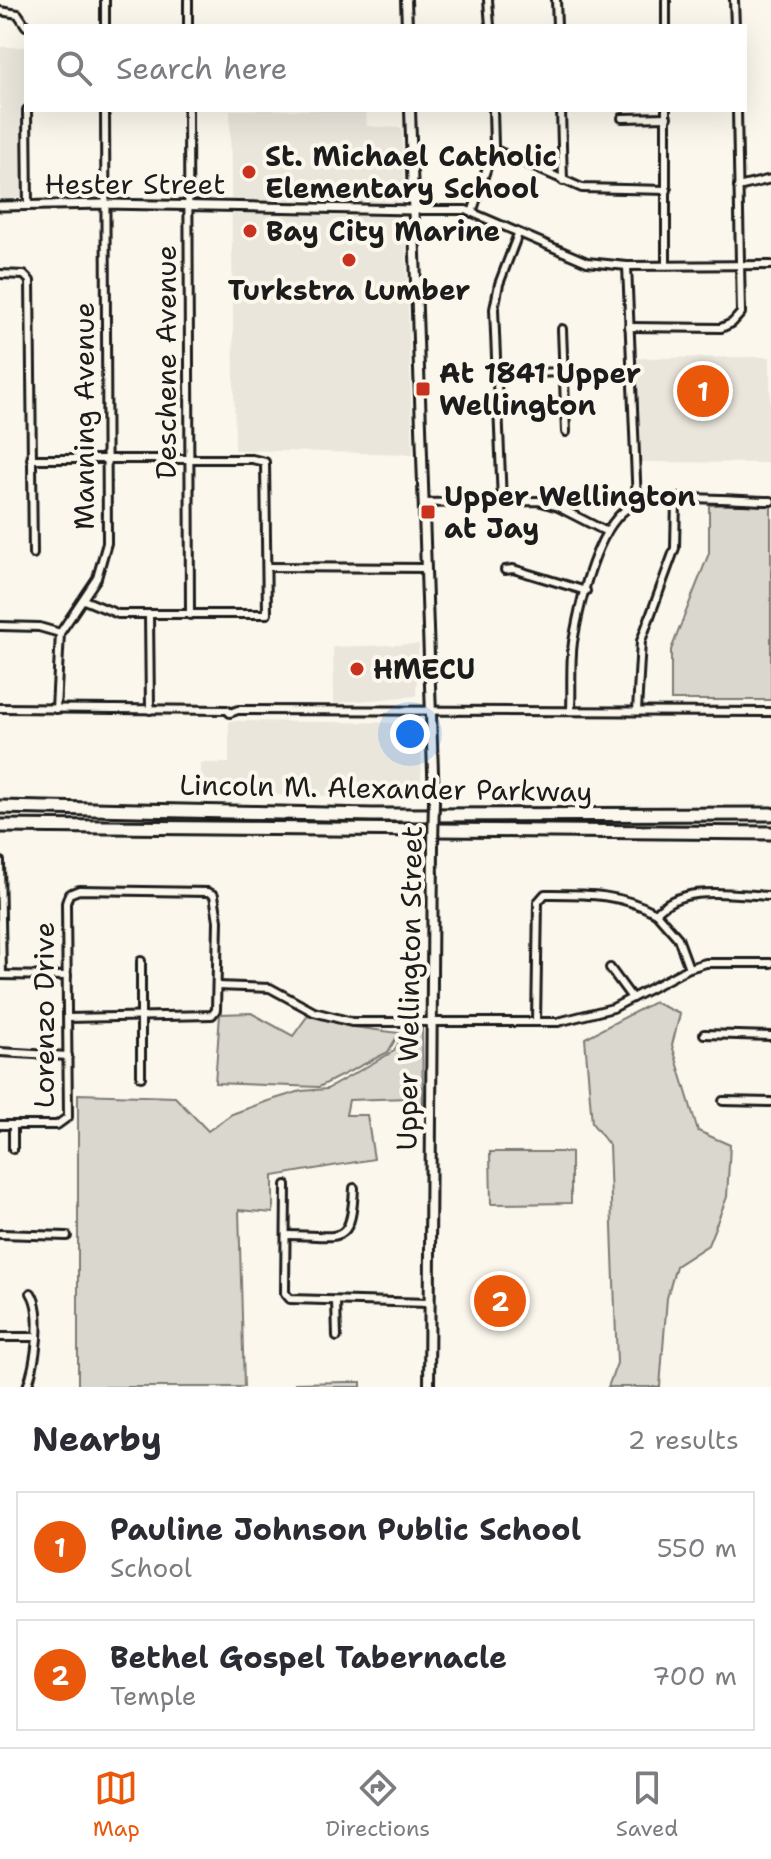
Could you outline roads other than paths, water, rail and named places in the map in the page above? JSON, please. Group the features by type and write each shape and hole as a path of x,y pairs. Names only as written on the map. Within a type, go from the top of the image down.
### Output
{"highway":[{"path":"0,799 16,807"},
{"name":"Lincoln M. Alexander Parkway","path":"0,807 373,815 771,814"},
{"name":"Lincoln M. Alexander Parkway","path":"0,826 771,833"},
{"path":"0,833 43,827"}],"main road":[{"path":"406,0 407,24"},
{"name":"Upper Wellington Street","path":"410,112 434,801 429,1387"}],"street":[{"path":"105,0 105,24"},
{"path":"188,0 188,24"},
{"path":"488,0 490,24"},
{"path":"556,0 557,24"},
{"path":"666,0 666,24"},
{"path":"734,0 735,24"},
{"path":"0,11 18,14 25,24"},
{"path":"27,112 28,206"},
{"name":"Manning Avenue","path":"60,633 97,578 107,543 105,112"},
{"name":"Deschene Avenue","path":"188,112 190,615"},
{"path":"472,213 493,149 493,112"},
{"path":"561,112 563,181"},
{"path":"629,327 721,328 732,323 741,313 737,112"},
{"path":"622,118 666,113 666,264"},
{"path":"493,149 563,181 589,189 667,190"},
{"path":"738,187 771,179"},
{"name":"Hester Street","path":"0,206 105,204 413,210"},
{"path":"413,210 459,209 587,262 627,266 771,265"},
{"path":"502,502 494,309 502,273 518,234"},
{"path":"627,266 637,503"},
{"path":"0,274 24,275 30,281 33,554"},
{"path":"562,329 566,432"},
{"path":"496,374 564,372"},
{"path":"31,459 265,462 267,614 113,614 84,600"},
{"path":"637,711 641,641 675,548 676,500"},
{"path":"571,710 573,644 586,591 605,531 622,511 637,503 676,500 771,501"},
{"path":"423,503 538,501 558,507 605,531"},
{"path":"267,567 426,568"},
{"path":"505,570 513,569 586,591"},
{"path":"149,614 150,710"},
{"path":"0,626 39,627 60,633 56,709"},
{"path":"0,708 227,710 236,706 238,710 771,712"},
{"path":"0,861 1,975 67,976"},
{"name":"Lorenzo Drive","path":"0,1125 57,1125 66,1120 66,903 71,892 193,891 214,895 218,910 217,986"},
{"path":"536,1021 541,897 608,894 632,900 655,912 678,938 689,968"},
{"path":"655,912 671,899 685,895 771,896"},
{"path":"141,961 141,1077"},
{"path":"68,1018 207,1017 216,1010 217,986 270,988 333,1020 430,1024 536,1021 589,1015 706,963 771,963"},
{"path":"610,968 632,998"},
{"path":"704,1034 771,1036"},
{"path":"0,1052 68,1056"},
{"path":"723,1101 771,1102"},
{"path":"13,1125 13,1149"},
{"path":"286,1185 285,1293 290,1299 429,1303"},
{"path":"286,1235 336,1235 347,1232 352,1225 354,1188"},
{"path":"0,1234 67,1236"},
{"path":"27,1387 35,1361 35,1300 31,1293"},
{"path":"336,1301 337,1337"},
{"path":"0,1337 36,1337"}],"place":[{"name":"St. Michael Catholic Elementary School","path":"249,172"},
{"name":"Bay City Marine","path":"250,231"},
{"name":"Turkstra Lumber","path":"349,260"},
{"name":"At 1841 Upper Wellington","path":"423,389"},
{"name":"Pauline Johnson Public School","path":"703,391"},
{"name":"Upper Wellington at Jay","path":"428,512"},
{"name":"HMECU","path":"357,669"},
{"name":"Bethel Gospel Tabernacle","path":"500,1301"}]}
